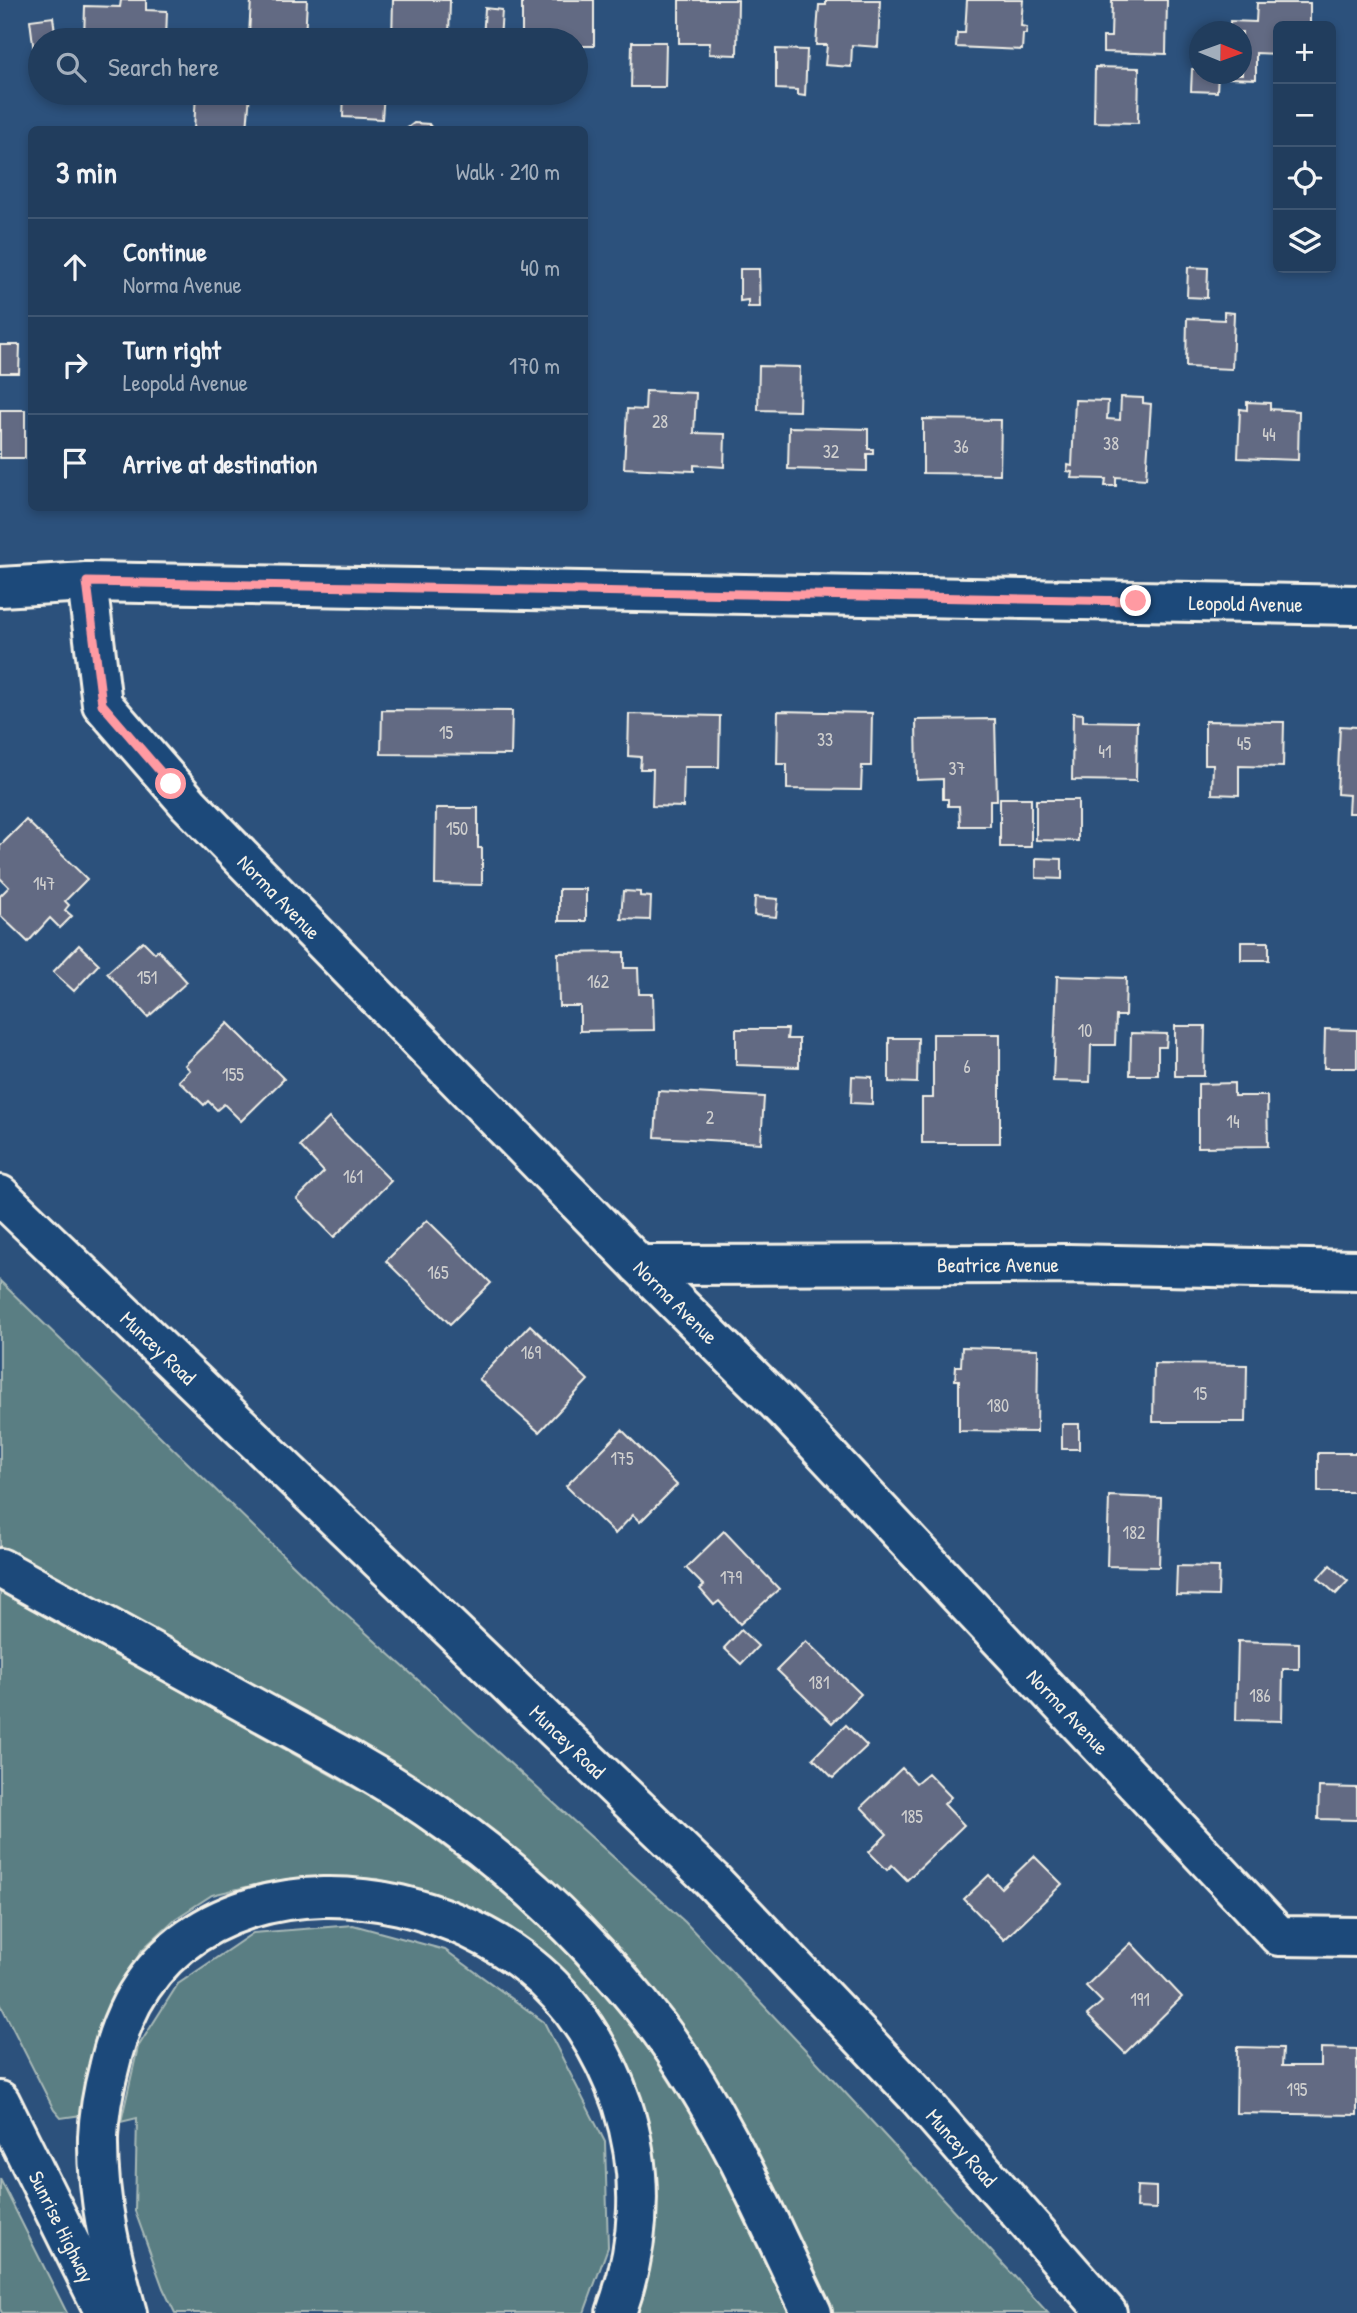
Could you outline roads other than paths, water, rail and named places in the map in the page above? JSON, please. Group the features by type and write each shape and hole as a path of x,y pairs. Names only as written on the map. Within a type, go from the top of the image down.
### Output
{"main road":[{"name":"Leopold Avenue","path":"0,587 87,582 1357,605"},
{"name":"Norma Avenue","path":"87,582 102,704 189,804 639,1265 786,1410 1279,1936 1357,1937"},
{"name":"Muncey Road","path":"0,1195 712,1880 918,2097 1107,2313"},
{"name":"Beatrice Avenue","path":"639,1265 1069,1264 1357,1270"},
{"path":"0,1568 387,1783 463,1833 569,1923 659,2028 687,2070 737,2157 812,2313"},
{"path":"127,2313 106,2228 101,2197 98,2134 111,2058 132,2002 149,1977 169,1955 217,1922 264,1903 326,1896 384,1902 411,1908 443,1917 475,1932 531,1967 559,1995 601,2052 615,2083 632,2141 639,2185 632,2256 616,2313"},
{"name":"Sunrise Highway","path":"0,2101 105,2313"}]}
